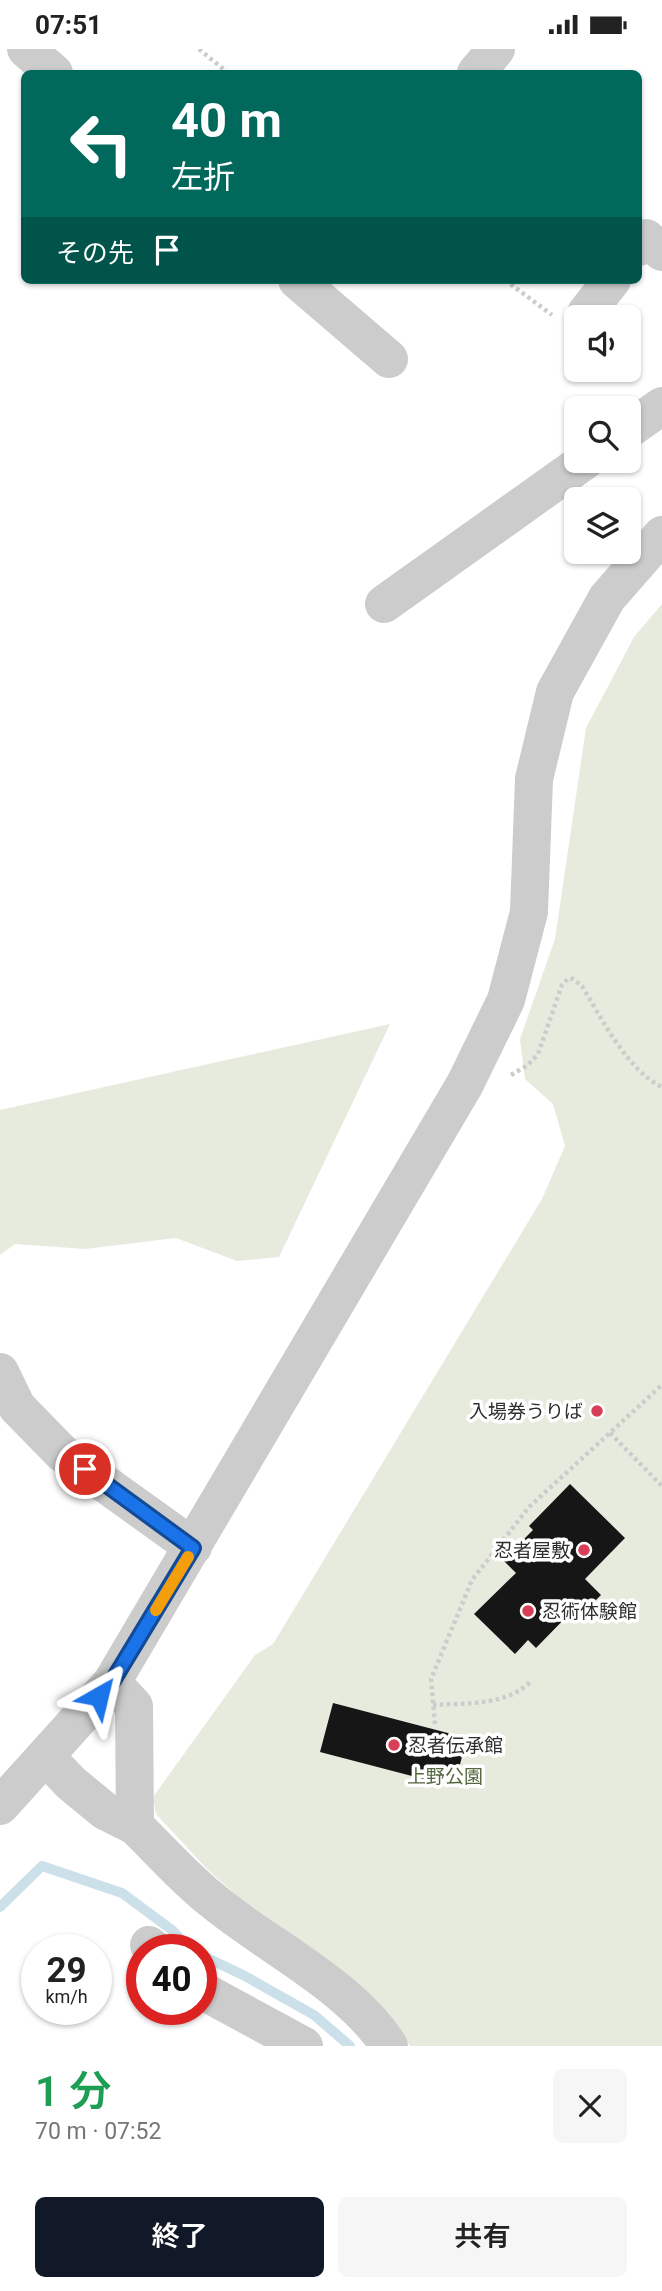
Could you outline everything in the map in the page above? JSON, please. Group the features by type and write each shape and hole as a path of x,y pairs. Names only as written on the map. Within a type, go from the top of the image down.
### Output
{"street":[{"path":"26,49 50,70"},
{"path":"478,70 496,49"},
{"path":"642,243 646,238 662,252"},
{"path":"302,284 389,359"},
{"path":"583,305 607,284"},
{"path":"641,422 662,407"},
{"path":"384,604 568,473"},
{"path":"0,1806 112,1682 456,1101 506,1000 528,912 534,779 555,692 607,598 662,535"},
{"path":"0,1372 17,1407 62,1453 193,1548"},
{"path":"112,1682 134,1706 135,1826"},
{"path":"46,1757 71,1783 106,1811 135,1826 211,1900 336,1991 377,2028 389,2046"},
{"path":"217,1999 304,2046"}],"path":[{"path":"199,49 224,70"},
{"path":"512,284 564,313"},
{"path":"507,1077 528,1065 538,1054 562,985 569,978 582,986 618,1047 653,1083 662,1087"},
{"path":"435,1724 431,1679 472,1580 529,1507 662,1385"},
{"path":"610,1433 662,1486"},
{"path":"433,1705 488,1702 521,1691 530,1682"}],"green space":[{"name":"上野公園","path":"662,604 662,2046 410,2046 392,2020 294,1936 236,1895 208,1870 156,1814 153,1797 255,1655 273,1644 542,1199 565,1146 553,1104 525,1079 520,1039 555,939 586,728 634,637"},
{"path":"390,1024 279,1257 237,1261 176,1238 85,1249 15,1244 0,1255 0,1110"}],"building":[{"path":"570,1484 625,1538 585,1579 601,1595 582,1614 575,1608 536,1648 528,1640 515,1654 474,1614 516,1573 503,1560 533,1530 529,1526"},
{"name":"忍者伝承館","path":"333,1703 467,1738 454,1787 320,1752"}],"waterway":[{"path":"0,1907 42,1866 122,1893 176,1934"},
{"path":"217,1963 314,2015 350,2046"}],"slow traffic":[{"path":"156,1610 188,1557"}],"place":[{"name":"入場券うりば","path":"597,1411"},
{"name":"忍者屋敷","path":"584,1550"},
{"name":"忍術体験館","path":"528,1611"},
{"name":"忍者伝承館","path":"394,1745"}],"route":[{"path":"85,1469 193,1548 112,1682 99,1696"}]}
